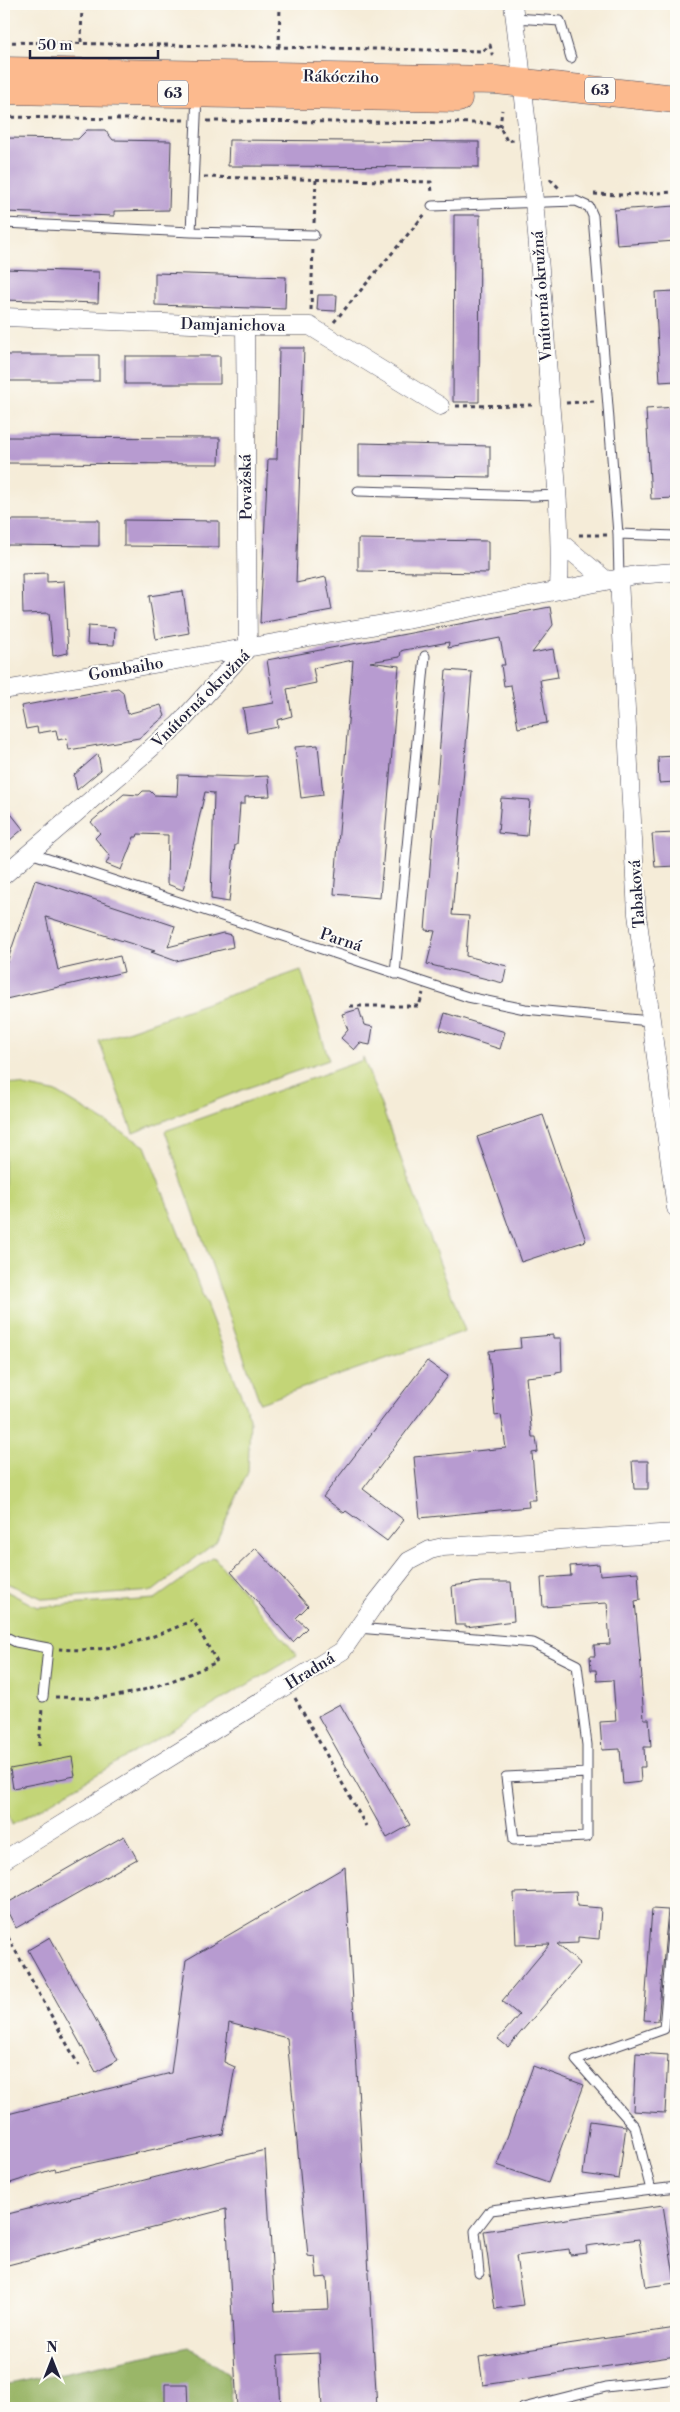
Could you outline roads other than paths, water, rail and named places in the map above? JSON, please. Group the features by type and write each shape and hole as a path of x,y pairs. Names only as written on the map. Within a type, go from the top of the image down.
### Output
{"main road":[{"name":"Rákócziho","path":"4,71 517,97 676,109"},
{"name":"Rákócziho","path":"4,90 676,99"}],"street":[{"name":"Vnútorná okružná","path":"514,11 517,97 529,138 558,495 567,539 559,590"},
{"name":"Damjanichova","path":"4,317 317,330 440,406"},
{"name":"Považská","path":"245,326 248,648"},
{"path":"567,539 612,579"},
{"name":"Vnútorná okružná","path":"4,875 179,724 248,648 612,579 676,572"},
{"name":"Tabaková","path":"612,579 637,914 676,1208"},
{"name":"Gombaiho","path":"4,690 248,648"},
{"name":"Hradná","path":"4,1859 342,1651 400,1571 417,1555 443,1546 676,1533"}],"lane":[{"path":"514,11 560,21 571,58"},
{"path":"191,232 197,94"},
{"path":"432,206 535,201 560,197 584,202 592,211 608,400 614,535 612,579"},
{"path":"4,223 191,232 314,235"},
{"path":"358,491 558,495"},
{"path":"614,535 676,536"},
{"path":"395,974 425,656"},
{"name":"Parná","path":"29,853 468,998 524,1009 650,1021"},
{"path":"358,1628 533,1643 578,1665 587,1745 587,1772 587,1837 514,1840 506,1777 587,1772"},
{"path":"4,1636 16,1642 48,1648 42,1697"},
{"path":"651,2190 635,2127 576,2060 664,2029 673,1923 676,1923"},
{"path":"479,2273 475,2231 491,2210 676,2187"},
{"path":"523,2408 606,2387 676,2379"}]}
